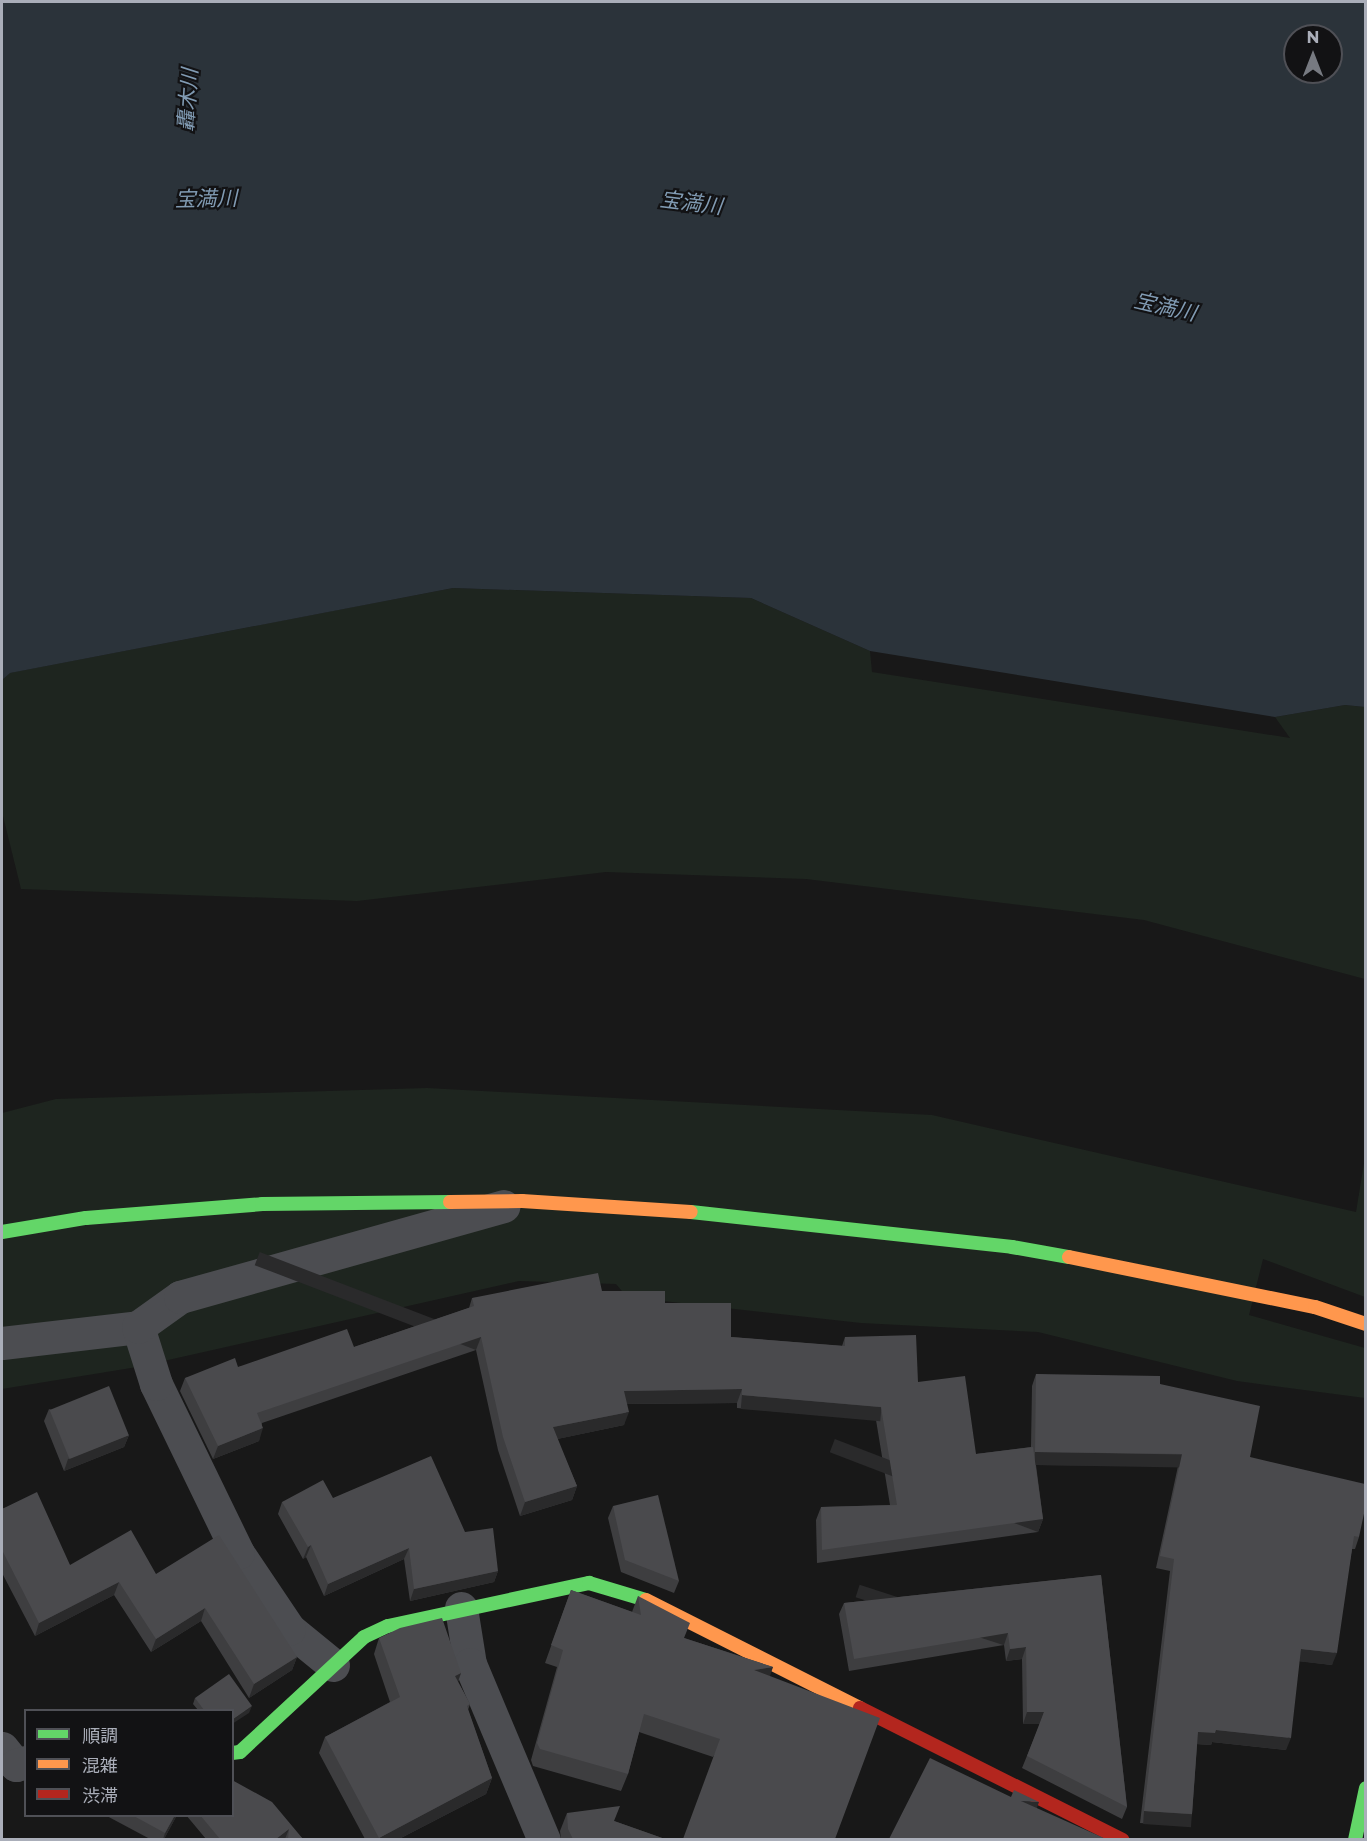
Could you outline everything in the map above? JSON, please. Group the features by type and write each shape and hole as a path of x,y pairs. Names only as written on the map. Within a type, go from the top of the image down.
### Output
{"street":[{"path":"2,1232 86,1218 262,1204 522,1201 658,1208 1012,1247 1188,1279 1315,1307 1365,1324"},
{"path":"2,1343 138,1328 180,1297 522,1201"},
{"path":"138,1328 156,1384 238,1553 289,1629 333,1665"},
{"path":"234,1753 240,1752 364,1637 380,1629 461,1608 589,1583 638,1596 1123,1839"},
{"path":"461,1608 470,1664 544,1839"},
{"path":"2,1748 16,1765 24,1763"},
{"path":"1355,1839 1365,1788"}],"shaded area":[{"path":"453,588 751,598 870,651 872,672 1290,738 1275,717 1345,705 1365,707 1365,979 1144,920 806,879 606,872 357,901 21,889 2,812 2,680 9,673"},
{"path":"427,1088 932,1115 1356,1212 1365,1157 1365,1297 1263,1259 1249,1315 1365,1348 1365,1398 1237,1381 1038,1332 861,1323 627,1297 616,1284 519,1281 137,1367 2,1389 2,1113 56,1099"}],"water":[{"path":"2,2 1365,2 1365,707 1345,705 1275,717 870,651 751,598 453,588 10,673 2,680"}],"building":[{"path":"598,1273 602,1291 665,1291 665,1303 731,1303 731,1337 845,1346 845,1337 916,1335 918,1382 965,1376 976,1454 1033,1447 1043,1519 822,1550 821,1507 897,1505 881,1407 742,1395 742,1389 624,1391 629,1412 553,1427 577,1486 525,1502 503,1437 481,1337 257,1413 263,1428 218,1446 185,1378 235,1358 238,1367 347,1329 354,1347 474,1306 472,1298"},
{"path":"1036,1374 1160,1376 1160,1384 1260,1406 1250,1457 1365,1484 1365,1509 1359,1537 1354,1536 1337,1653 1301,1649 1291,1738 1216,1730 1215,1733 1198,1732 1192,1814 1144,1811 1174,1559 1160,1556 1182,1454 1035,1452"},
{"path":"109,1386 129,1435 70,1459 50,1410"},
{"path":"431,1456 465,1532 493,1528 498,1571 414,1589 409,1548 328,1584 311,1545 308,1547 282,1502 323,1480 333,1498"},
{"path":"37,1492 70,1565 131,1530 156,1574 219,1535 297,1657 254,1684 205,1608 156,1639 119,1582 39,1623 2,1550 2,1509"},
{"path":"658,1495 679,1581 625,1560 613,1506"},
{"path":"1101,1575 1127,1807 1027,1756 1044,1712 1027,1712 1026,1647 1010,1649 1008,1633 854,1659 844,1603"},
{"path":"571,1590 641,1615 638,1596 690,1623 684,1638 773,1667 754,1670 880,1718 835,1839 683,1839 720,1739 644,1714 628,1774 540,1749 537,1743 563,1650 551,1645"},
{"path":"442,1618 461,1673 455,1676 470,1704 467,1706 492,1778 379,1838 325,1737 400,1697 379,1638 400,1628"},
{"path":"229,1674 252,1706 234,1719 234,1709 203,1709 195,1698"},
{"path":"930,1758 1011,1797 1014,1790 1039,1802 1021,1801 1106,1839 889,1839"},
{"path":"234,1781 272,1802 303,1839 288,1839 289,1829 276,1839 220,1839 202,1817 234,1817"},
{"path":"620,1806 614,1821 665,1839 573,1839 568,1829 567,1813"},
{"path":"136,1817 174,1817 165,1833"}],"traffic: fast":[{"path":"2,1232 86,1218 262,1204 450,1202"},
{"path":"691,1212 1012,1247 1069,1257"},
{"path":"234,1753 240,1752 364,1637 388,1626 589,1583 646,1600"},
{"path":"1355,1840 1366,1788"}],"traffic: slow":[{"path":"450,1202 522,1201 691,1212"},
{"path":"1069,1257 1315,1307 1366,1324"},
{"path":"646,1600 860,1708"}],"traffic: jam":[{"path":"860,1708 1123,1840"}],"water label":[{"name":"轟木川","path":"188,100"},
{"name":"宝満川","path":"206,199"},
{"name":"宝満川","path":"691,203"},
{"name":"宝満川","path":"1165,307"}]}
